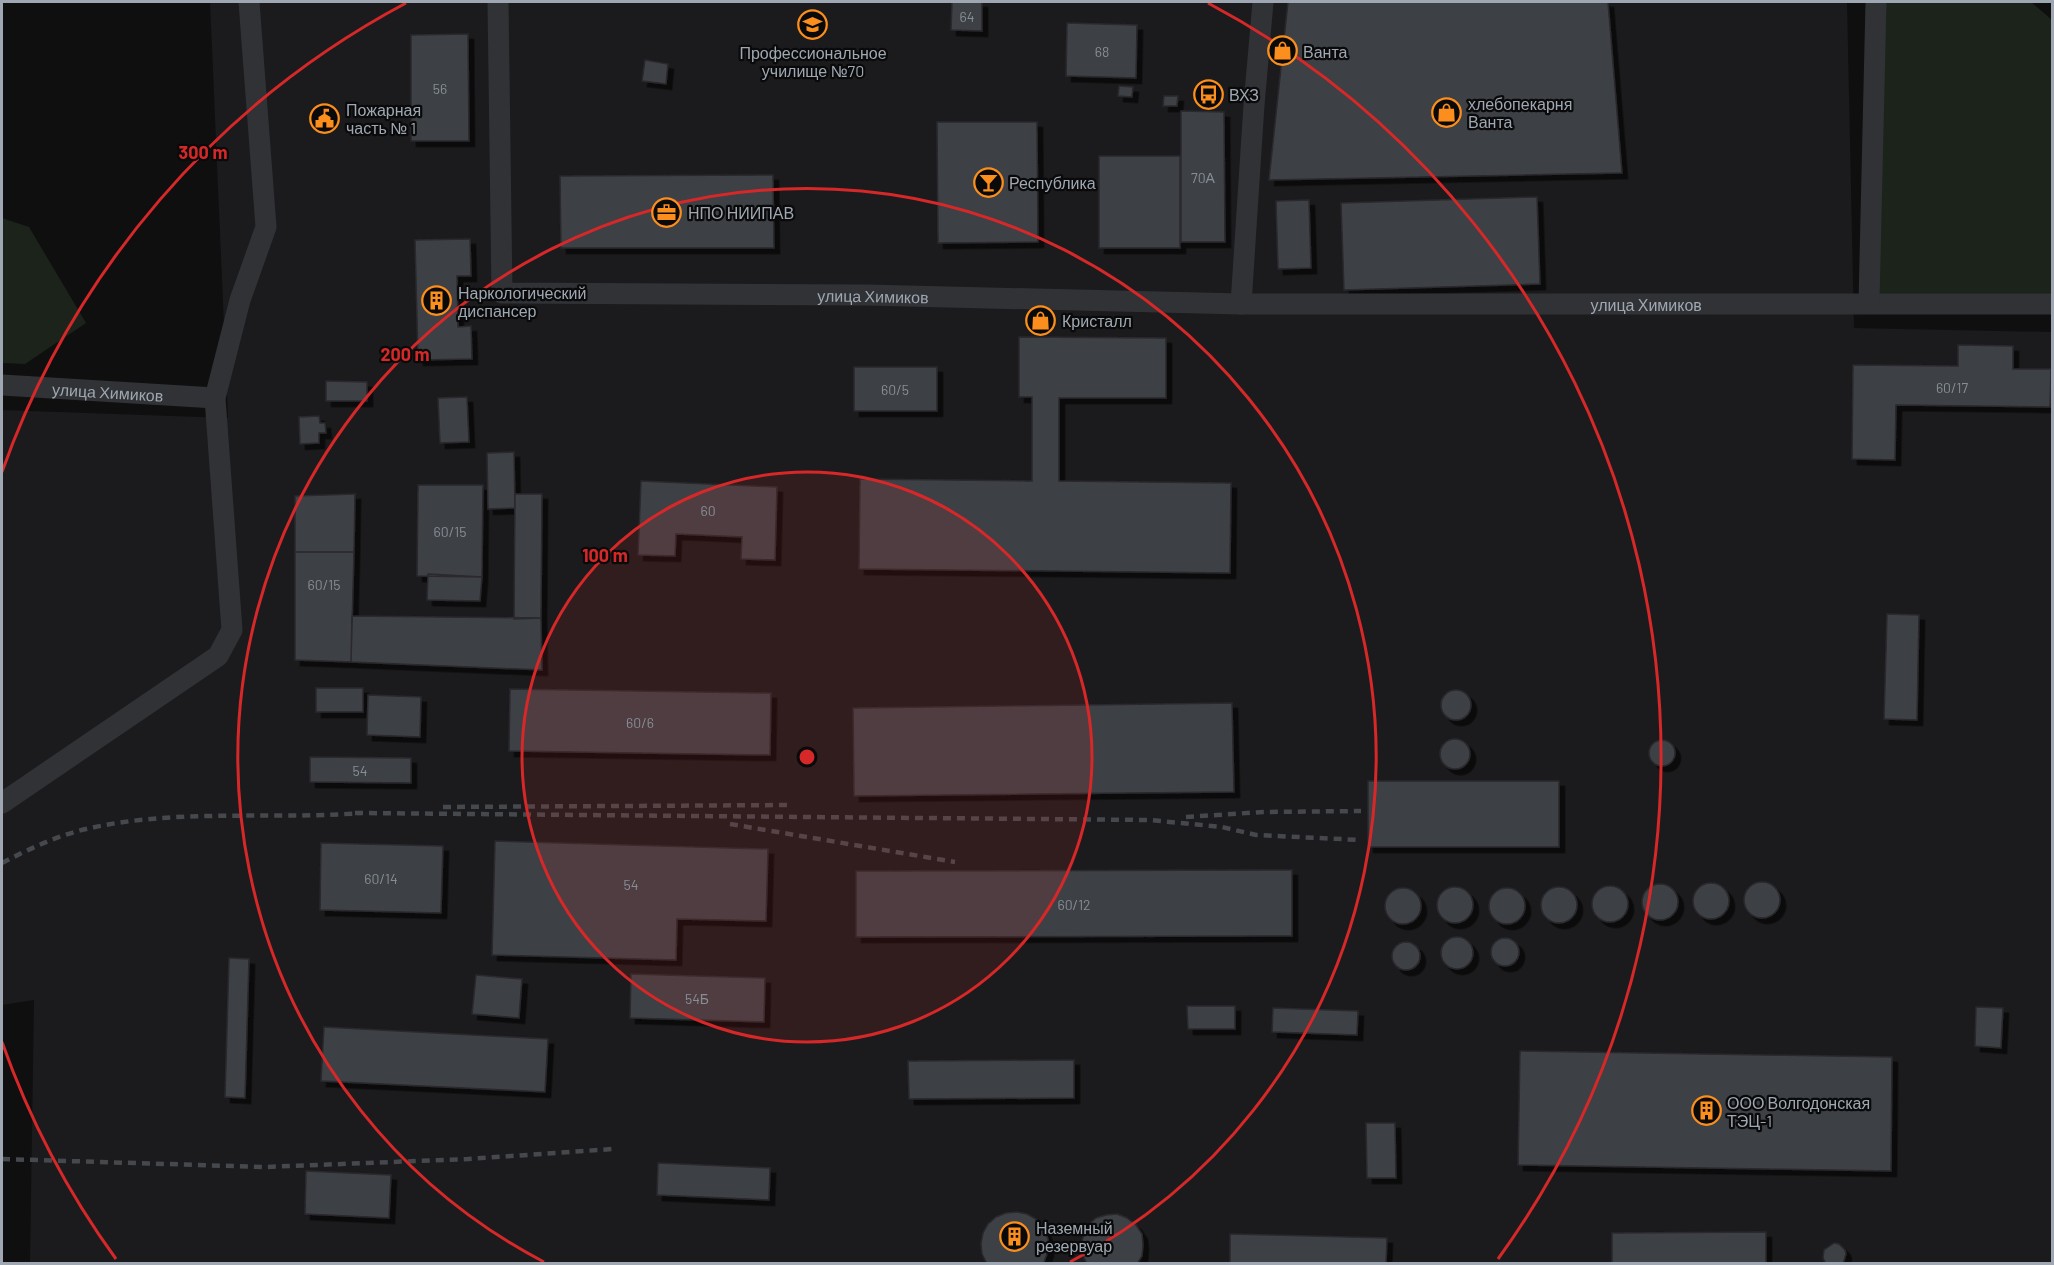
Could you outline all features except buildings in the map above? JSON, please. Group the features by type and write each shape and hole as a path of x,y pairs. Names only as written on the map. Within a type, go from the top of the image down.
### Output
{"street":[{"path":"2,803 218,656 232,630 215,398 240,300 266,226 249,2"},
{"name":"улица Химиков","path":"498,2 502,293 867,295 1241,304 2052,304"},
{"path":"1241,304 1263,2"},
{"path":"1869,303 1876,2"},
{"name":"улица Химиков","path":"2,385 215,398"}],"shaded area":[{"path":"210,2 1847,2 1854,328 2052,332 2052,1263 30,1263 34,1000 2,1005 2,410 228,418"},
{"path":"1876,2 2031,2 2052,20 2052,304 1869,303"},
{"path":"2,218 29,227 86,323 25,364 2,363"}],"railway":[{"path":"443,807 792,805"},
{"path":"1186,817 1263,812 1361,811"},
{"path":"355,813 1150,820 1222,827 1256,835 1360,840"},
{"path":"2,863 64,835 120,823 189,817 362,813"},
{"path":"730,824 955,862"},
{"path":"2,1159 265,1167 468,1159 613,1149"}],"place":[{"name":"Профессиональное училище №70","path":"813,24"},
{"name":"Ванта","path":"1282,51"},
{"name":"ВХЗ","path":"1208,94"},
{"name":"хлебопекарня Ванта","path":"1447,112"},
{"name":"Пожарная часть № 1","path":"325,118"},
{"name":"Республика","path":"988,182"},
{"name":"НПО НИИПАВ","path":"667,212"},
{"name":"Наркологический диспансер","path":"437,301"},
{"name":"Кристалл","path":"1041,320"},
{"name":"ООО Волгодонская ТЭЦ-1","path":"1706,1111"},
{"name":"Наземный резервуар","path":"1015,1236"}]}
